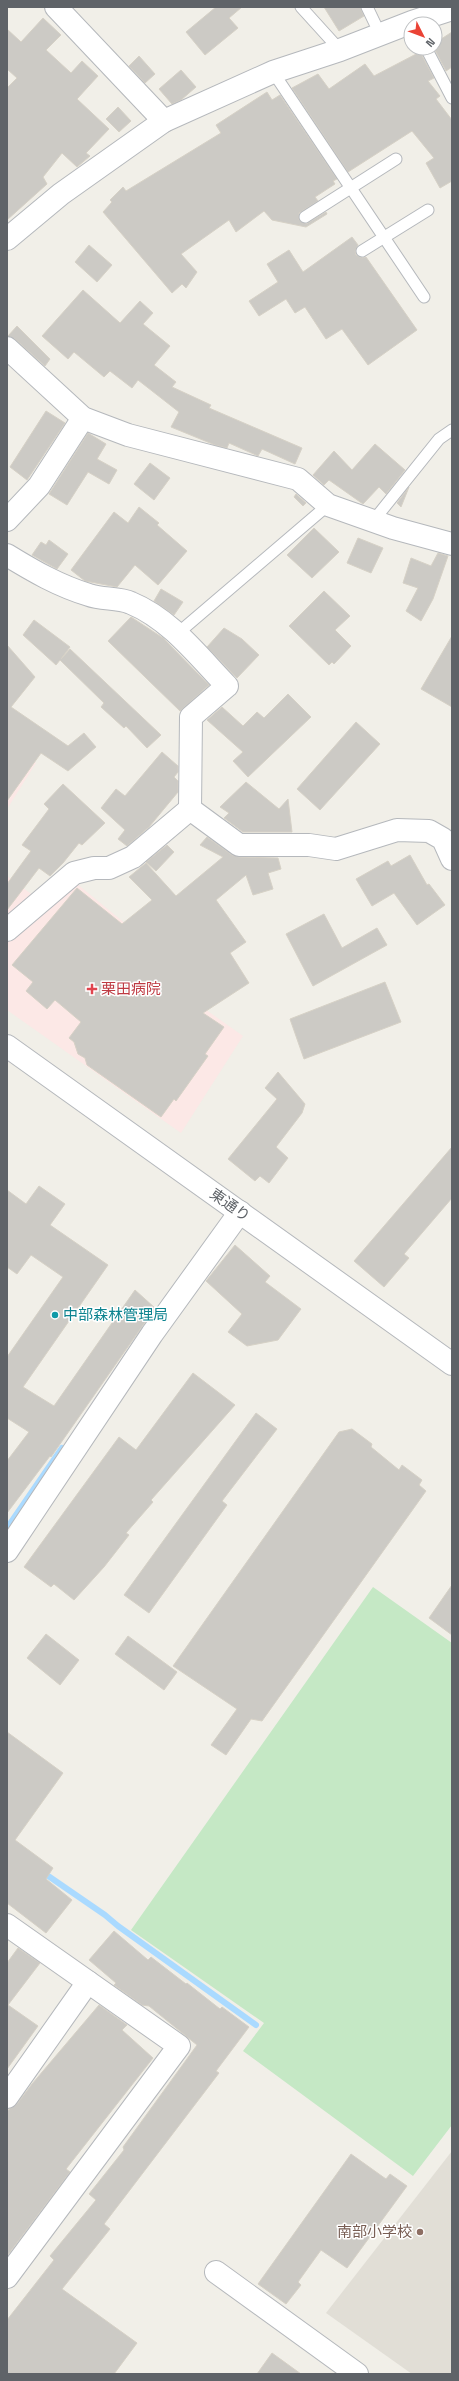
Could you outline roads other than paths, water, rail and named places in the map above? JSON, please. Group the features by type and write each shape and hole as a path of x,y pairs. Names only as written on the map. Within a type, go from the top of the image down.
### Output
{"street":[{"path":"56,7 164,121"},
{"path":"432,16 452,9"},
{"path":"8,235 62,194 164,121 273,72 340,50 403,26"},
{"path":"7,348 83,418 128,435 298,479 328,505 374,520 393,528 452,544"},
{"path":"7,520 39,486 83,418"},
{"path":"7,555 39,575 90,596 130,602 152,614 177,634 227,686 191,718 190,809 133,857 109,868 94,868 74,873 7,930"},
{"path":"190,809 239,845 309,845 336,850 397,830 429,831 443,839 452,859"},
{"name":"東通り","path":"7,1046 452,1364"},
{"path":"7,1552 152,1334 240,1212"},
{"path":"7,1925 179,2046 7,2277"},
{"path":"7,2097 88,1982"},
{"path":"216,2272 357,2374"}],"lane":[{"path":"301,7 340,50"},
{"path":"366,7 380,34"},
{"path":"430,56 452,98"},
{"path":"273,72 351,186 424,297"},
{"path":"305,217 351,186 396,159"},
{"path":"362,251 428,210"},
{"path":"374,520 439,439 452,430"},
{"path":"177,634 328,505"}],"waterway":[{"path":"7,1528 62,1448"},
{"path":"41,1871 105,1915 118,1926 256,2025"}],"place":[{"name":"栗田病院","path":"92,989"},
{"name":"中部森林管理局","path":"55,1315"},
{"name":"南部小学校","path":"420,2232"}]}
